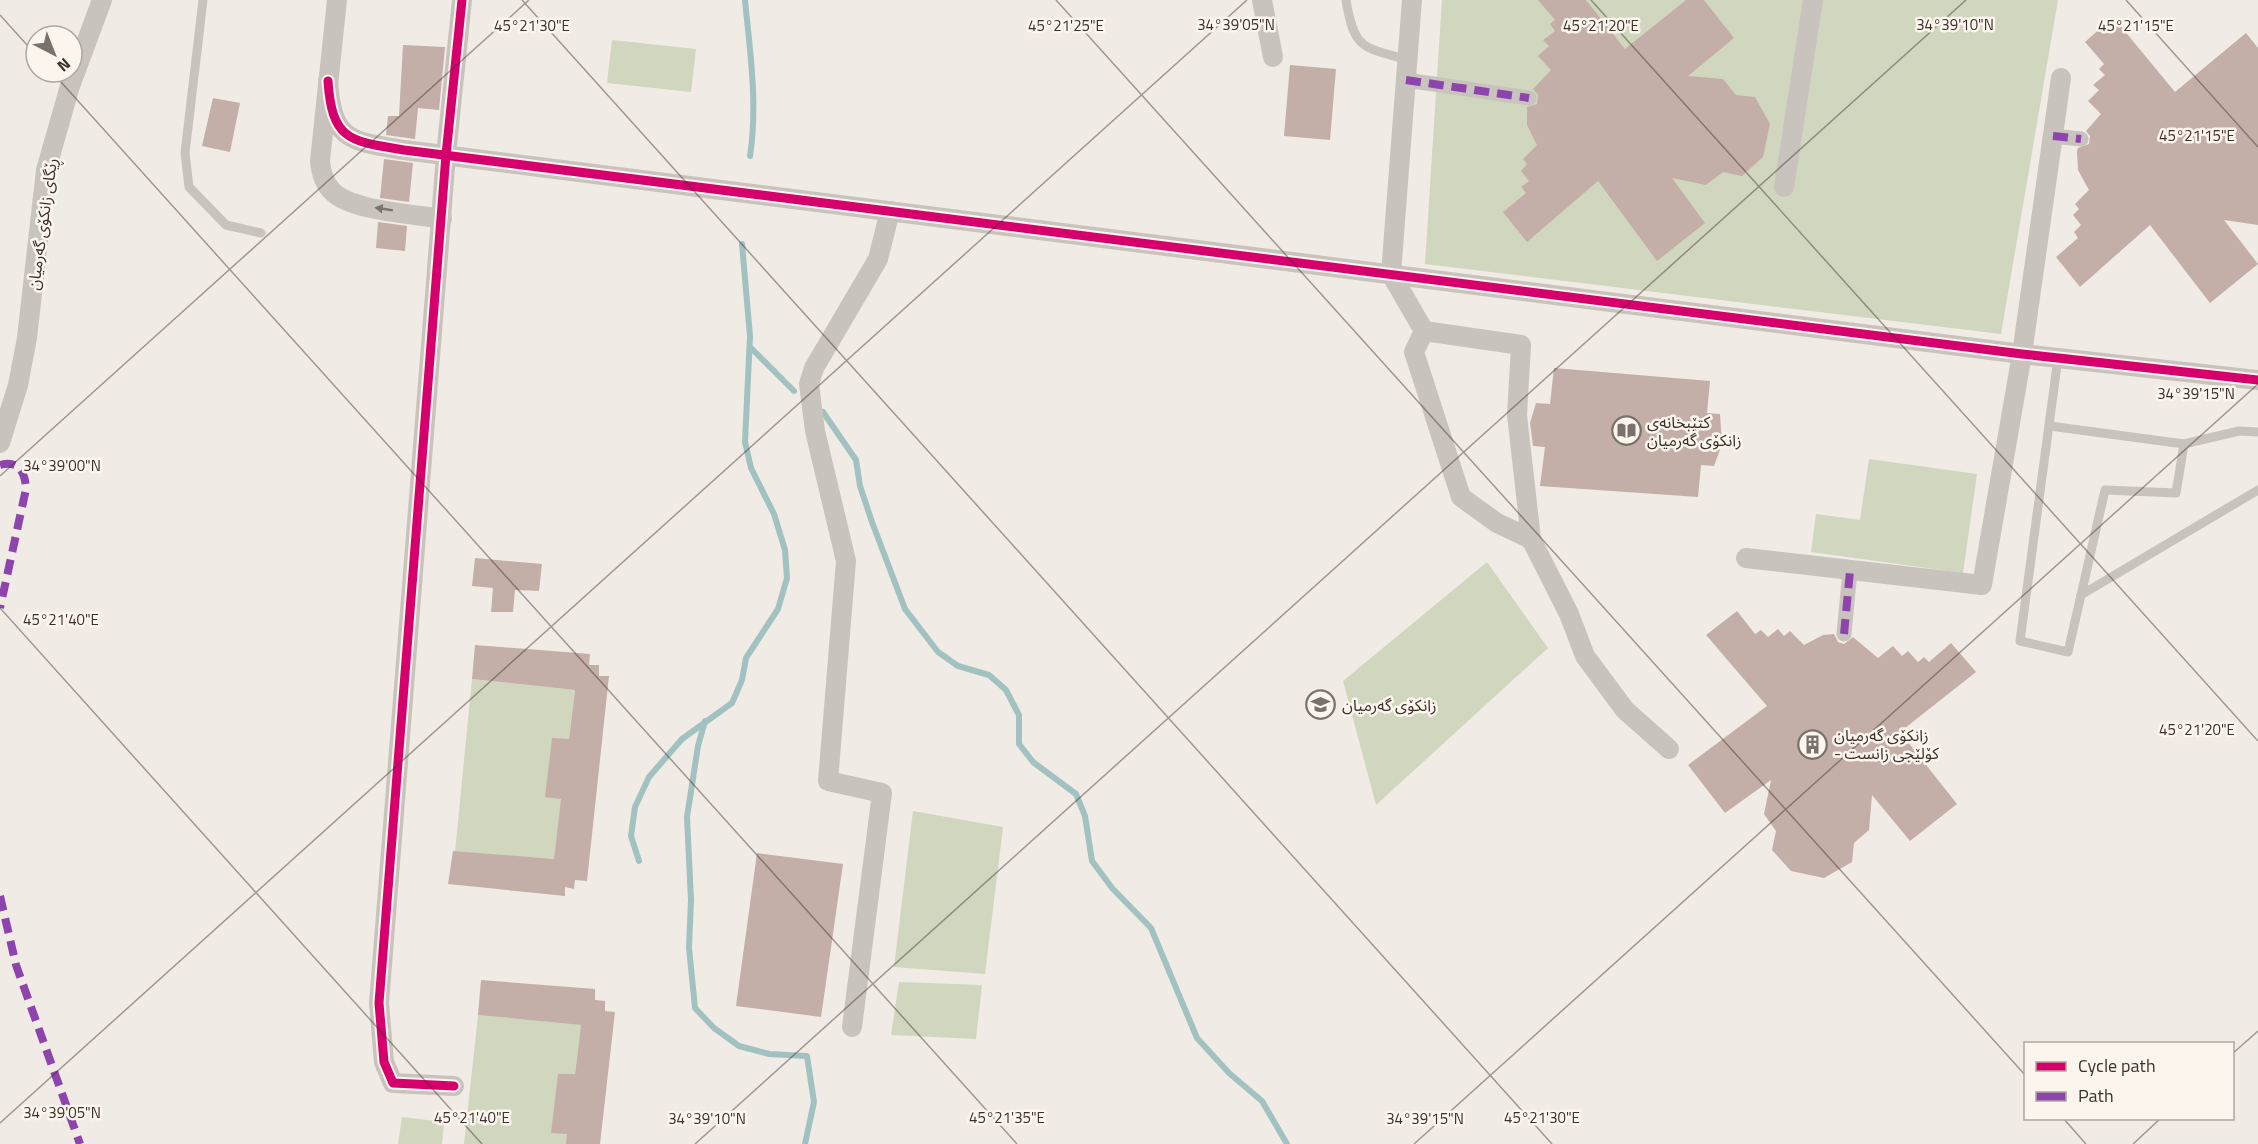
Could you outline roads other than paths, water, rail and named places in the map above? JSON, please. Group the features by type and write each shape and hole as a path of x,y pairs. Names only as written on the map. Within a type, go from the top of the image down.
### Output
{"street":[{"name":"ڕێگای زانکۆی گەرمیان","path":"0,442 27,338 46,170 70,86 102,0"},
{"path":"337,0 320,161 326,183 333,194 365,206 442,219"},
{"path":"454,1086 393,1083 384,1062 379,1021 446,155 462,0"},
{"path":"1262,0 1273,57"},
{"path":"1413,0 1391,274 1424,331"},
{"path":"1784,187 1813,0"},
{"path":"1746,558 1982,585 2022,354 2061,78"},
{"path":"1406,80 1529,98"},
{"path":"328,81 332,115 344,133 362,142 446,155 2022,354 2258,380"},
{"path":"2053,135 2081,140"},
{"path":"852,1027 882,793 828,781 846,561 815,430 809,384 814,368 878,259 890,211"},
{"path":"1424,331 1521,345 1517,415 1531,539 1569,614 1585,656 1625,710 1669,749"},
{"path":"1424,331 1414,352 1461,497 1497,523 1531,539"},
{"path":"1844,634 1850,571"}],"lane":[{"path":"203,0 184,153 189,187 226,225 261,233"},
{"path":"1346,0 1351,30 1367,48 1408,60"},
{"path":"2058,358 2020,641 2068,652 2105,490 2176,493 2184,444"},
{"path":"2050,426 2184,444 2239,430 2258,432"},
{"path":"2081,595 2258,490"}],"waterway":[{"path":"745,0 753,98 750,156"},
{"path":"639,861 631,836 635,807 649,777 682,739 732,703 742,680 746,658 778,609 787,578 785,550 774,514 751,468 745,442 750,336 742,244"},
{"path":"750,347 794,391"},
{"path":"823,412 856,460 860,486 905,609 938,652 958,666 989,675 1006,690 1019,715 1019,744 1033,762 1076,794 1085,816 1092,861 1112,888 1151,928 1197,1038 1229,1073 1262,1101 1287,1144"},
{"path":"705,721 698,746 687,817 691,900 689,948 695,1008 714,1028 739,1046 769,1054 807,1056 814,1102 805,1144"}],"place":[{"name":"کتێبخانەی زانکۆی گەرمیان","path":"1626,431"},
{"name":"زانکۆی گەرمیان","path":"1321,705"},
{"name":"زانکۆی گەرمیان - کۆلێجی زانست","path":"1813,744"}]}
